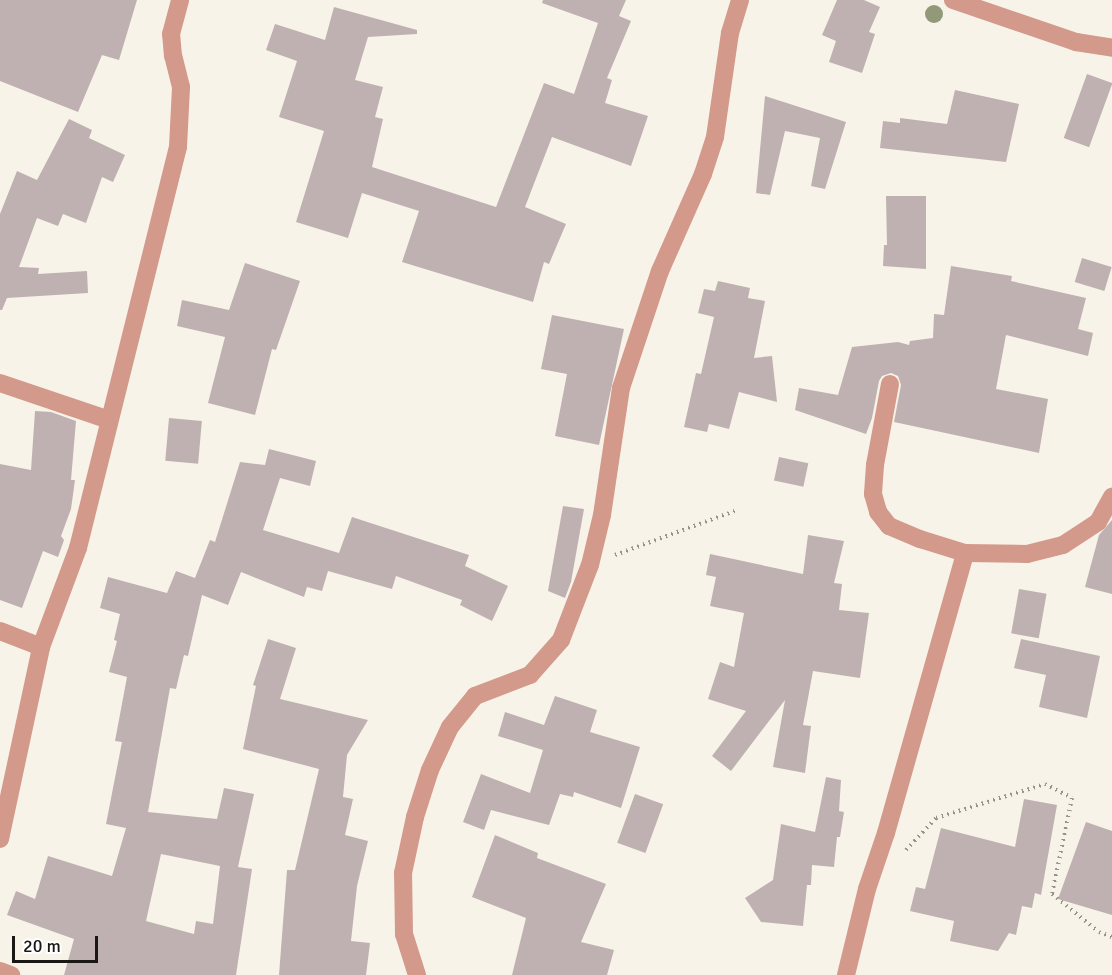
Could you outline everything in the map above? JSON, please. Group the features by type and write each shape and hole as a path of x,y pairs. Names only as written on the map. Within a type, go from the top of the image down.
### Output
{"street":[{"path":"0,839 41,648 78,548 178,147 181,87 173,56 171,33 180,0"},
{"path":"417,975 404,934 403,873 415,817 430,770 450,727 475,696 530,675 561,640 590,565 602,515 621,388 660,271 699,183 715,137 730,33 740,0"},
{"path":"953,0 1076,42 1112,48"},
{"path":"0,383 109,420"},
{"path":"890,384 875,465 873,495 878,512 889,526 920,539 965,553 1027,554 1063,545 1098,522 1112,497"},
{"path":"846,975 867,889 886,833 965,553"},
{"path":"0,631 41,648"},
{"path":"0,971 11,975"}],"path":[{"path":"590,565 737,510"},
{"path":"898,858 936,818 1044,784 1072,798 1052,894 1099,932 1112,937"}],"building":[{"path":"0,0 137,0 119,60 102,55 78,112 0,81"},
{"path":"543,0 626,0 619,16 631,21 607,78 612,80 605,103 648,116 631,166 552,137 525,207 566,224 549,264 544,262 533,302 402,262 419,211 362,193 348,238 296,222 324,131 279,117 297,61 266,50 275,24 325,40 334,7 417,30 417,34 368,37 355,80 383,87 375,117 383,119 372,167 496,207 544,83 574,94 598,23 542,3"},
{"path":"837,0 864,0 880,7 869,32 875,34 862,73 829,62 836,41 822,35"},
{"path":"1087,74 1112,83 1089,147 1064,138"},
{"path":"955,90 1019,104 1006,162 880,148 883,121 900,123 900,118 947,124"},
{"path":"765,96 846,122 825,189 811,186 820,138 785,131 770,195 756,193"},
{"path":"69,119 92,130 89,138 125,155 113,182 102,177 86,223 63,214 58,226 37,218 19,267 39,268 38,274 87,271 88,293 7,298 0,310 0,214 17,171 37,180"},
{"path":"886,196 926,196 926,269 883,266 884,245 887,245"},
{"path":"1082,258 1112,267 1104,291 1075,282"},
{"path":"245,263 300,281 276,350 272,349 255,415 208,403 225,337 177,326 182,300 229,310"},
{"path":"951,266 1012,276 1011,281 1086,298 1078,329 1093,333 1088,356 1006,335 996,389 1048,399 1039,453 894,422 901,385 898,376 891,373 882,376 879,381 872,418 866,434 795,410 799,388 838,395 852,347 898,342 909,345 910,341 933,338 934,314 944,315"},
{"path":"718,281 750,288 748,298 765,301 754,358 772,356 777,402 739,392 729,429 709,424 707,432 684,427 696,373 701,374 714,317 698,313 704,289 715,291"},
{"path":"552,315 624,329 599,445 555,436 567,374 541,369"},
{"path":"35,411 51,412 76,421 71,480 75,480 71,509 61,536 64,540 58,557 43,551 22,608 0,600 0,464 31,470"},
{"path":"169,418 202,421 198,464 165,461"},
{"path":"269,449 316,461 310,486 280,478 263,530 339,553 352,517 469,555 465,566 508,586 492,621 460,605 462,600 396,576 392,589 328,571 322,591 307,587 304,597 241,572 228,605 202,595 188,656 184,655 176,689 170,688 148,812 217,819 224,788 254,794 238,867 252,869 236,975 64,975 74,939 7,915 16,891 35,899 48,856 112,876 126,828 106,824 122,742 115,741 127,677 109,672 117,641 114,640 120,614 100,608 108,577 167,593 176,571 195,578 210,540 215,542 240,462 265,465","holes":["161,854 220,866 213,924 196,921 194,934 146,921"]},
{"path":"779,457 808,463 803,487 774,480"},
{"path":"563,506 584,509 571,582 565,598 548,591"},
{"path":"1112,520 1112,594 1085,587 1099,535"},
{"path":"808,535 844,541 834,583 842,584 839,610 869,613 860,678 813,671 803,725 811,726 805,773 773,767 785,700 731,771 712,756 746,711 708,699 720,662 734,667 744,613 710,606 716,577 706,575 710,554 803,574"},
{"path":"1019,589 1047,594 1039,638 1011,633"},
{"path":"268,639 296,648 280,699 368,720 347,755 343,797 353,799 345,835 368,841 357,886 351,941 370,943 366,975 279,975 287,870 295,870 319,769 243,749 256,686 253,685"},
{"path":"1021,639 1100,656 1087,718 1039,707 1046,675 1014,668"},
{"path":"555,696 597,710 590,732 640,747 621,808 574,792 573,797 560,794 549,825 491,810 484,830 463,822 481,774 530,793 543,750 498,736 505,712 544,725"},
{"path":"826,777 841,780 839,811 844,812 840,837 837,837 834,867 812,865 811,885 807,885 803,926 761,922 745,898 773,880 781,824 815,832"},
{"path":"635,794 663,804 645,853 617,843"},
{"path":"1024,799 1057,805 1041,895 1035,893 1032,908 1022,906 1016,935 1009,933 998,951 950,941 954,921 910,911 916,887 925,889 941,828 1015,847"},
{"path":"1086,822 1112,831 1112,915 1058,899"},
{"path":"495,835 538,853 537,858 606,884 581,942 614,950 607,975 512,975 526,918 472,897"}]}
